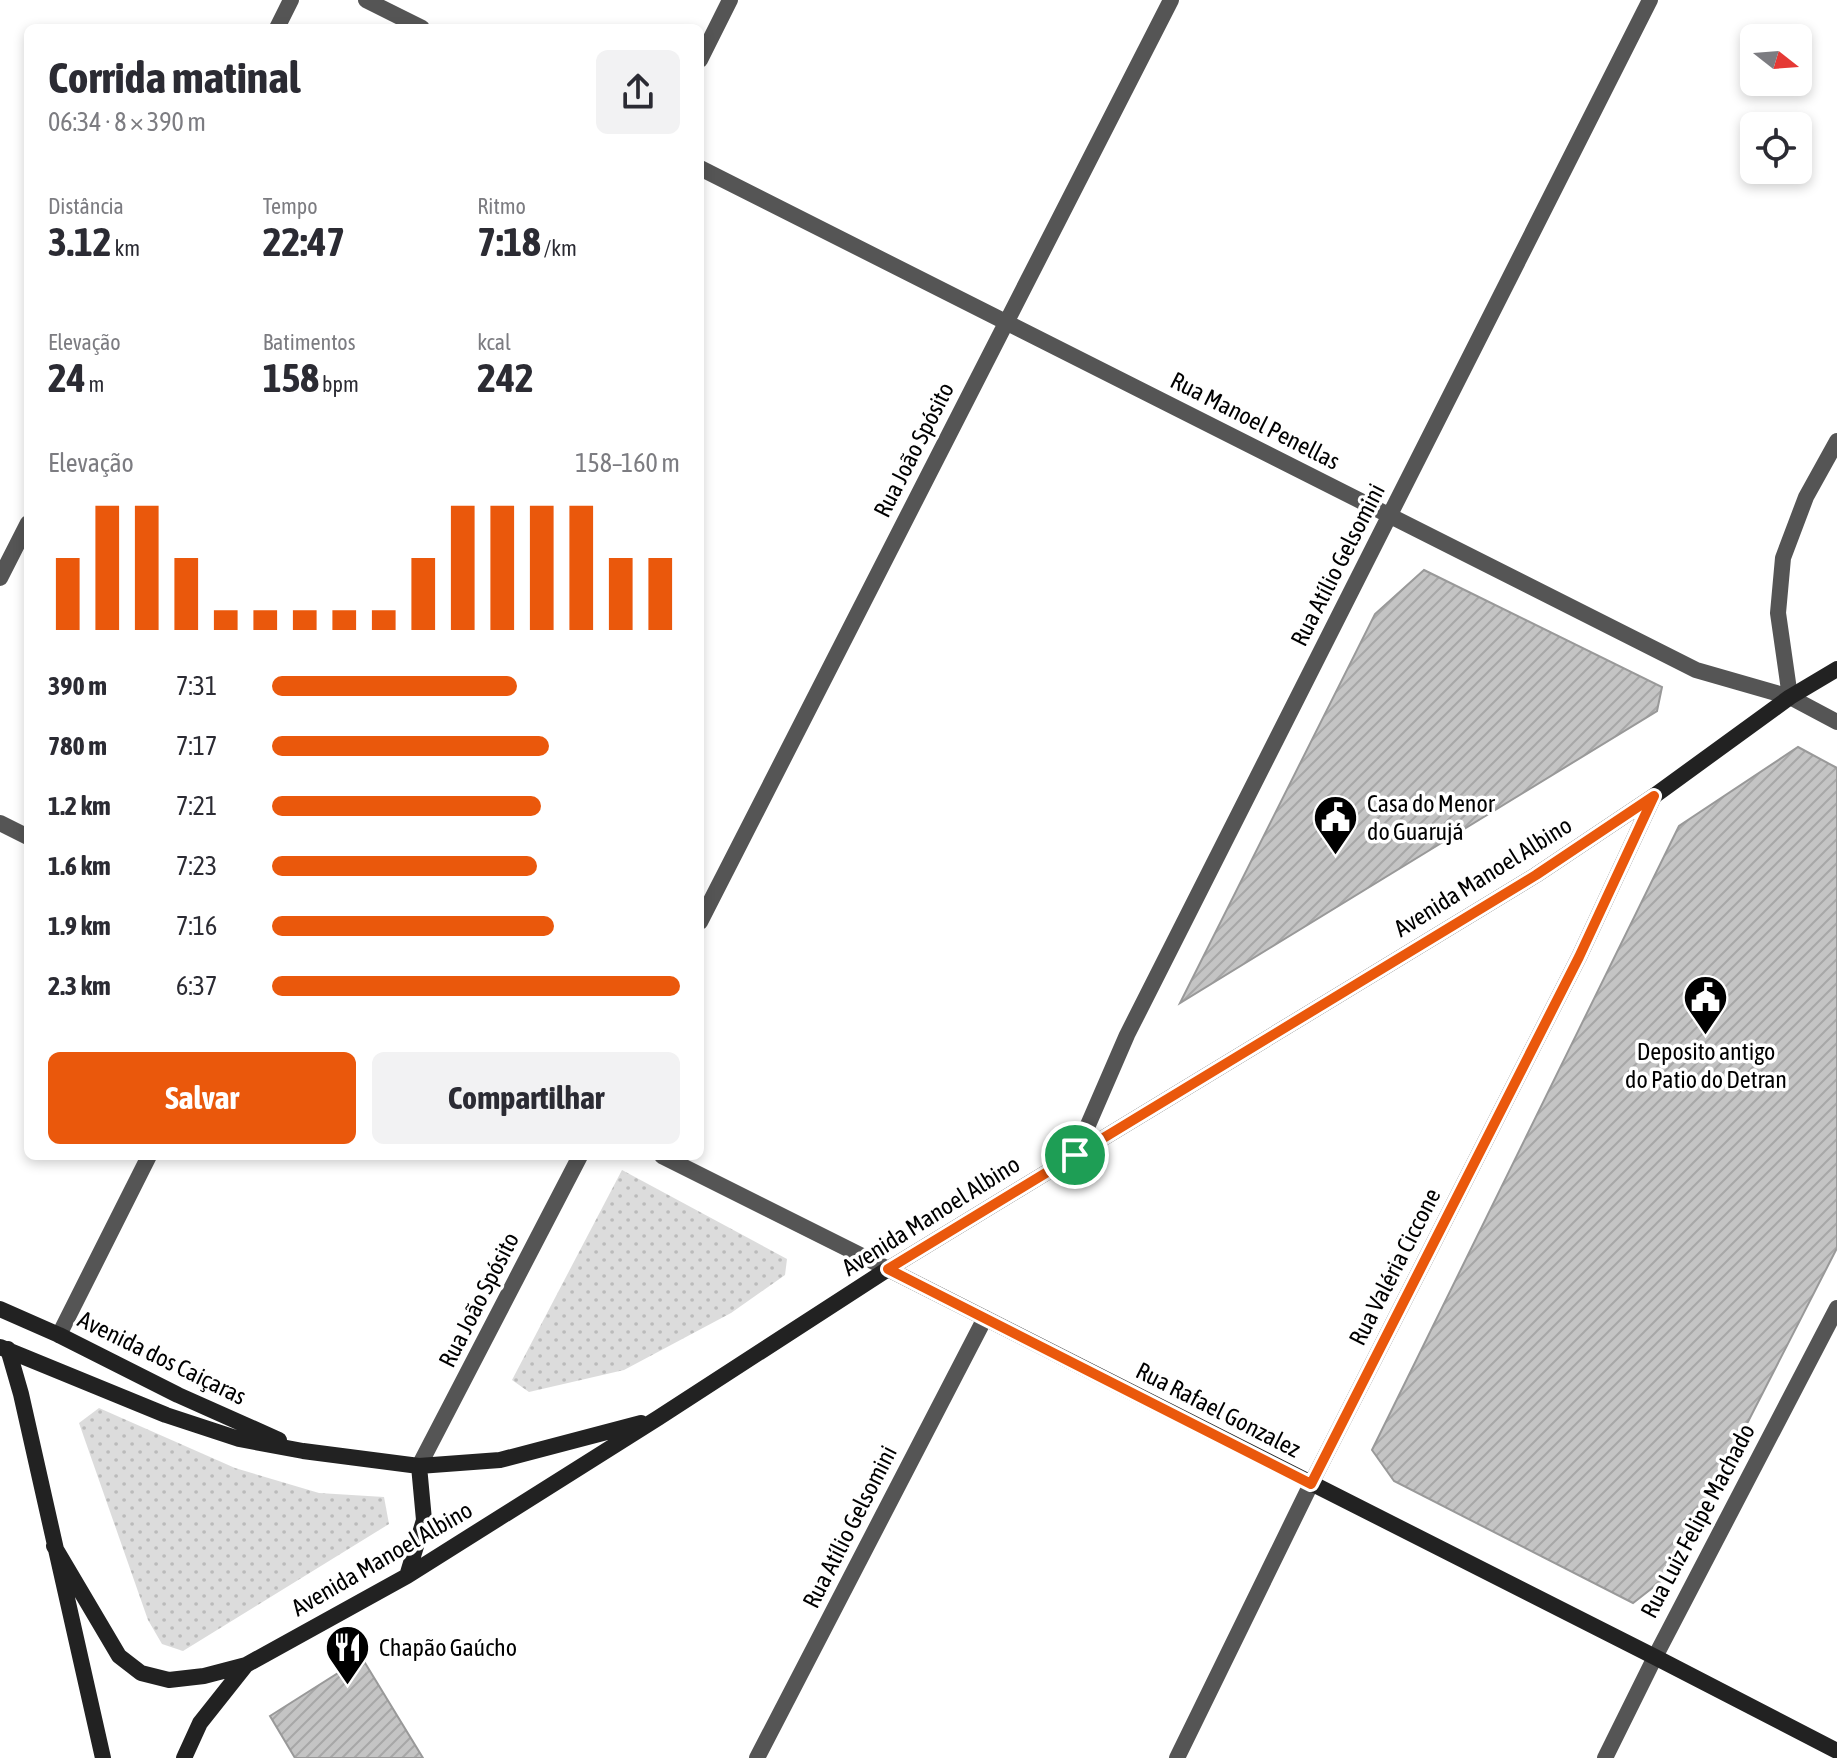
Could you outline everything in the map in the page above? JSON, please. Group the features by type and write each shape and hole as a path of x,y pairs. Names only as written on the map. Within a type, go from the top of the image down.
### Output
{"street":[{"path":"279,24 291,0"},
{"path":"366,0 414,24"},
{"path":"704,52 730,0"},
{"name":"Rua João Spósito","path":"704,914 1171,0"},
{"name":"Rua Atílio Gelsomini","path":"1075,1155 1127,1035 1650,0"},
{"name":"Rua Manoel Penellas","path":"704,170 1696,670 1790,697 1837,722"},
{"path":"1790,697 1778,613 1783,558 1806,497 1837,441"},
{"path":"0,578 24,531"},
{"name":"Avenida Manoel Albino","path":"246,1665 407,1576 888,1269 1536,875 1654,796 1790,697 1837,669"},
{"name":"Rua Valéria Ciccone","path":"1177,1758 1311,1484 1579,957 1654,796"},
{"path":"0,823 24,835"},
{"path":"59,1335 147,1160"},
{"name":"Rua João Spósito","path":"419,1466 578,1160"},
{"name":"Rua Rafael Gonzalez","path":"670,1160 1837,1751"},
{"name":"Rua Luiz Felipe Machado","path":"1605,1758 1837,1308"},
{"name":"Avenida dos Caiçaras","path":"0,1309 303,1451"},
{"name":"Rua Atílio Gelsomini","path":"757,1758 985,1318"},
{"path":"4,1348 21,1394 103,1758"},
{"name":"Avenida dos Caiçaras","path":"4,1348 166,1415 239,1439 419,1466 500,1460 658,1418"},
{"path":"407,1576 424,1520 419,1466"},
{"path":"54,1546 119,1656 141,1673 169,1680 204,1676 246,1665"},
{"path":"184,1758 200,1723 246,1665"}],"shaded area":[{"path":"622,1170 787,1259 785,1275 731,1313 624,1370 529,1392 512,1380"},
{"path":"99,1408 235,1468 319,1493 384,1497 389,1524 183,1651 162,1644 148,1620 79,1423"}],"building":[{"name":"Casa do Menor do Guarujá","path":"1424,570 1662,687 1657,711 1180,1003 1375,614"},
{"name":"Deposito antigo do Patio do Detran","path":"1798,747 1837,768 1837,1248 1670,1574 1633,1603 1394,1481 1372,1450 1679,826"},
{"name":"Chapão Gaúcho","path":"362,1658 423,1758 295,1758 270,1716"}],"place":[{"name":"Casa do Menor do Guarujá","path":"1336,857"},
{"name":"Deposito antigo do Patio do Detran","path":"1706,1037"},
{"name":"Chapão Gaúcho","path":"348,1687"}],"route":[{"path":"1654,796 1579,957 1311,1484 888,1269 1075,1155 1536,875 1654,796"}]}
